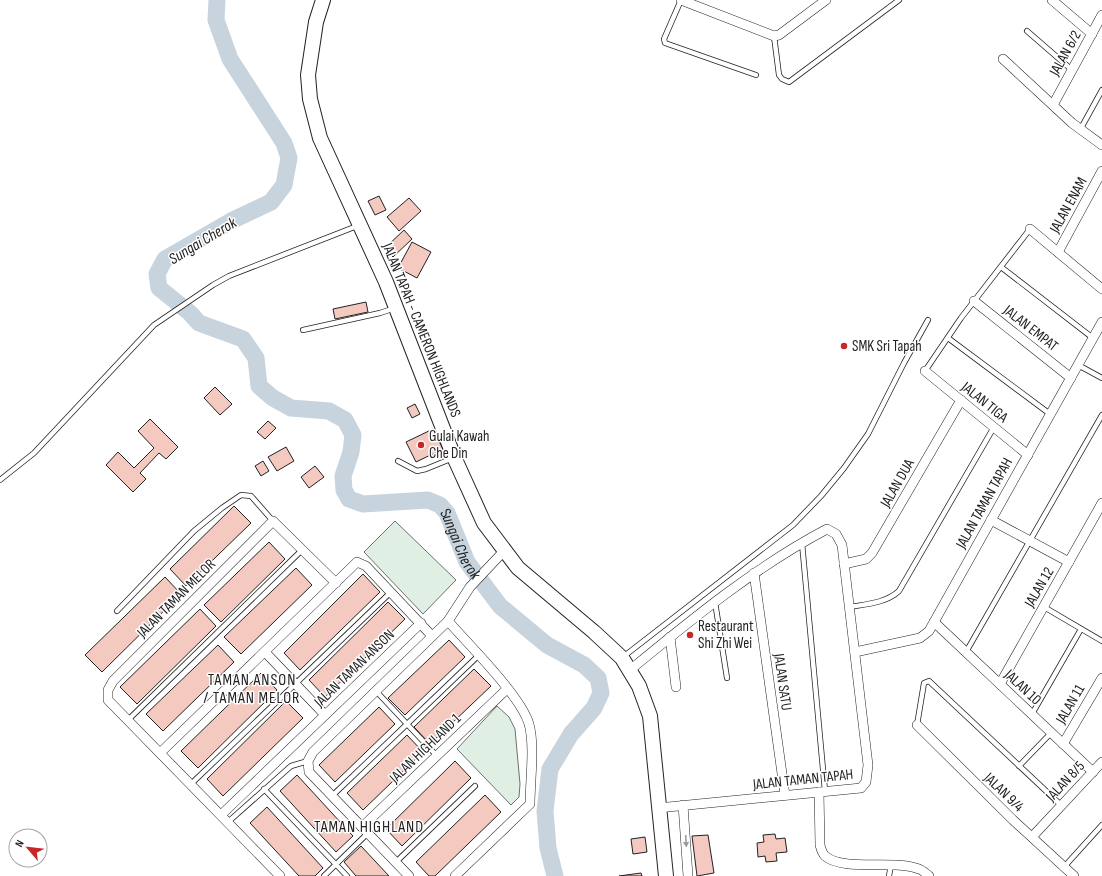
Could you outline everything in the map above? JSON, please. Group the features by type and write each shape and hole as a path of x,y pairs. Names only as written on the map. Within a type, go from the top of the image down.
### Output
{"main road":[{"name":"JALAN TAPAH - CAMERON HIGHLANDS","path":"323,0 316,22 308,75 310,99 320,138 361,224 396,308 454,457 484,523 504,551 532,581 594,632 626,664 639,686 650,716 666,876"}],"street":[{"path":"681,0 704,4 774,36 779,34 826,0"},
{"path":"1052,0 1092,34"},
{"name":"JALAN 6/2","path":"1053,105 1102,15"},
{"path":"1003,59 1080,130 1102,145"},
{"name":"JALAN ENAM","path":"1058,252 1102,171"},
{"path":"1030,229 1102,289"},
{"name":"JALAN EMPAT","path":"974,301 1071,378"},
{"name":"JALAN TAMAN TAPAH","path":"856,652 920,638 929,631 1102,322"},
{"name":"JALAN TIGA","path":"925,371 1028,455"},
{"name":"JALAN DUA","path":"844,564 866,559 872,553 961,400"},
{"name":"JALAN 12","path":"1000,684 1069,562 1099,516 1102,503"},
{"path":"991,520 1069,562"},
{"path":"274,521 336,583"},
{"name":"JALAN TAMAN MELOR","path":"128,720 108,700 108,690 113,681 274,521"},
{"name":"JALAN TAMAN TAPAH","path":"658,808 861,788 866,782 868,765 856,652 842,545 836,534 827,529 802,543"},
{"path":"626,664 670,637 754,573 802,543"},
{"path":"409,876 309,772 308,761 313,752 448,621 470,587 486,568 504,551"},
{"path":"160,753 358,562 366,566 432,636"},
{"name":"JALAN SATU","path":"754,573 785,795"},
{"path":"448,621 521,706 529,725 531,744 530,804 455,876"},
{"name":"JALAN 10","path":"934,622 1093,772"},
{"name":"JALAN TAMAN ANSON","path":"221,815 421,623"},
{"path":"670,637 676,687"},
{"path":"265,652 325,715"},
{"name":"JALAN 11","path":"1063,744 1102,678"},
{"name":"JALAN HIGHLAND 1","path":"365,830 437,756 507,688"},
{"path":"128,720 280,876"},
{"name":"JALAN 9/4","path":"917,726 1074,876"},
{"name":"JALAN 8/5","path":"1032,837 1102,762"},
{"path":"822,791 820,845 822,853 826,857 844,864 891,865 920,869 930,876"},
{"path":"683,805 688,876"}],"lane":[{"path":"681,0 664,38 665,43 756,75"},
{"path":"774,36 779,75 782,79 789,82 899,0"},
{"path":"1027,31 1072,70"},
{"path":"1080,130 1102,90"},
{"path":"0,480 34,453 154,325 229,276 361,224"},
{"path":"925,371 974,301 1030,229"},
{"path":"1001,268 1093,338"},
{"path":"303,330 396,308"},
{"path":"626,664 793,525 821,496 844,468 868,434 904,362 928,320"},
{"path":"948,338 1050,414"},
{"path":"1078,365 1102,378"},
{"path":"966,652 1102,415"},
{"path":"850,608 884,600 893,596 899,591 994,427"},
{"path":"398,461 417,471 426,469 454,457"},
{"path":"117,611 194,531 222,508 241,496 251,496 274,521"},
{"path":"802,543 822,791"},
{"path":"128,720 302,550"},
{"path":"191,784 391,592"},
{"path":"715,602 727,678"},
{"path":"1044,607 1102,641"},
{"path":"1032,715 1082,629"},
{"path":"332,796 478,656"},
{"path":"917,726 924,684 930,681 1062,806"},
{"path":"376,691 437,756"},
{"path":"1019,766 1051,733"},
{"path":"228,822 290,766 308,761"},
{"path":"396,862 475,786"},
{"path":"264,789 347,876"},
{"path":"1064,867 1102,825"},
{"path":"324,876 365,830"},
{"path":"889,876 891,865"}],"green space":[{"path":"395,521 456,580 423,614 364,552"},
{"path":"497,706 509,717 515,729 520,784 519,797 511,805 457,749"}],"building":[{"path":"379,196 386,210 375,215 368,201"},
{"path":"409,198 421,211 399,231 387,217"},
{"path":"404,230 412,239 393,257 385,248"},
{"path":"412,242 431,252 417,278 398,268"},
{"path":"366,302 368,312 335,319 333,309"},
{"path":"215,387 232,404 220,415 204,398"},
{"path":"415,404 420,414 412,418 407,408"},
{"path":"150,419 178,447 166,459 159,453 140,473 146,479 133,492 106,465 118,452 134,468 154,448 138,431"},
{"path":"268,421 276,428 265,439 257,432"},
{"path":"433,429 443,449 416,462 406,442"},
{"path":"286,447 294,461 277,471 268,457"},
{"path":"263,461 269,471 261,476 255,466"},
{"path":"315,466 324,477 309,488 301,477"},
{"path":"234,506 251,523 186,586 170,569"},
{"path":"269,542 285,559 221,622 204,605"},
{"path":"296,568 312,585 241,654 224,637"},
{"path":"363,574 380,592 300,670 284,653"},
{"path":"165,577 181,594 102,672 85,655"},
{"path":"388,602 405,619 325,697 309,680"},
{"path":"200,609 216,626 137,704 120,687"},
{"path":"449,640 465,657 405,715 388,698"},
{"path":"218,645 234,662 163,731 146,714"},
{"path":"474,669 491,686 430,744 414,727"},
{"path":"261,673 277,690 198,768 181,751"},
{"path":"286,701 303,718 223,796 207,779"},
{"path":"379,707 395,724 335,782 319,765"},
{"path":"407,735 423,752 363,810 347,793"},
{"path":"455,761 471,778 402,846 386,829"},
{"path":"297,775 353,836 336,852 280,791"},
{"path":"485,795 501,812 435,876 429,876 416,862"},
{"path":"267,807 323,868 315,876 299,876 250,823"},
{"path":"775,834 776,839 785,838 787,852 776,853 777,861 766,862 765,856 758,857 757,843 764,842 763,835"},
{"path":"708,835 714,873 697,876 692,836"},
{"path":"645,837 647,852 633,854 631,839"},
{"path":"361,846 389,876 356,876 344,862"},
{"path":"641,873 642,876 619,876"}],"waterway":[{"name":"Sungai Cherok","path":"217,0 216,20 230,59 284,143 289,158 284,185 271,202 231,221 165,259 157,274 159,288 190,313 199,323 243,339 256,358 259,386 273,398 291,408 329,411 345,420 353,435 351,452 343,476 344,490 349,499 363,504 428,500 440,505 447,513 467,562 500,606 547,645 584,665 598,678 601,693 594,708 571,734 550,769 545,811 548,848 555,876"}],"place":[{"name":"SMK Sri Tapah","path":"844,346"},
{"name":"Gulai Kawah Che Din","path":"421,445"},
{"name":"Restaurant Shi Zhi Wei","path":"690,635"}],"district":[{"name":"TAMAN ANSON / TAMAN MELOR","path":"252,688"},
{"name":"TAMAN HIGHLAND","path":"369,826"}]}
